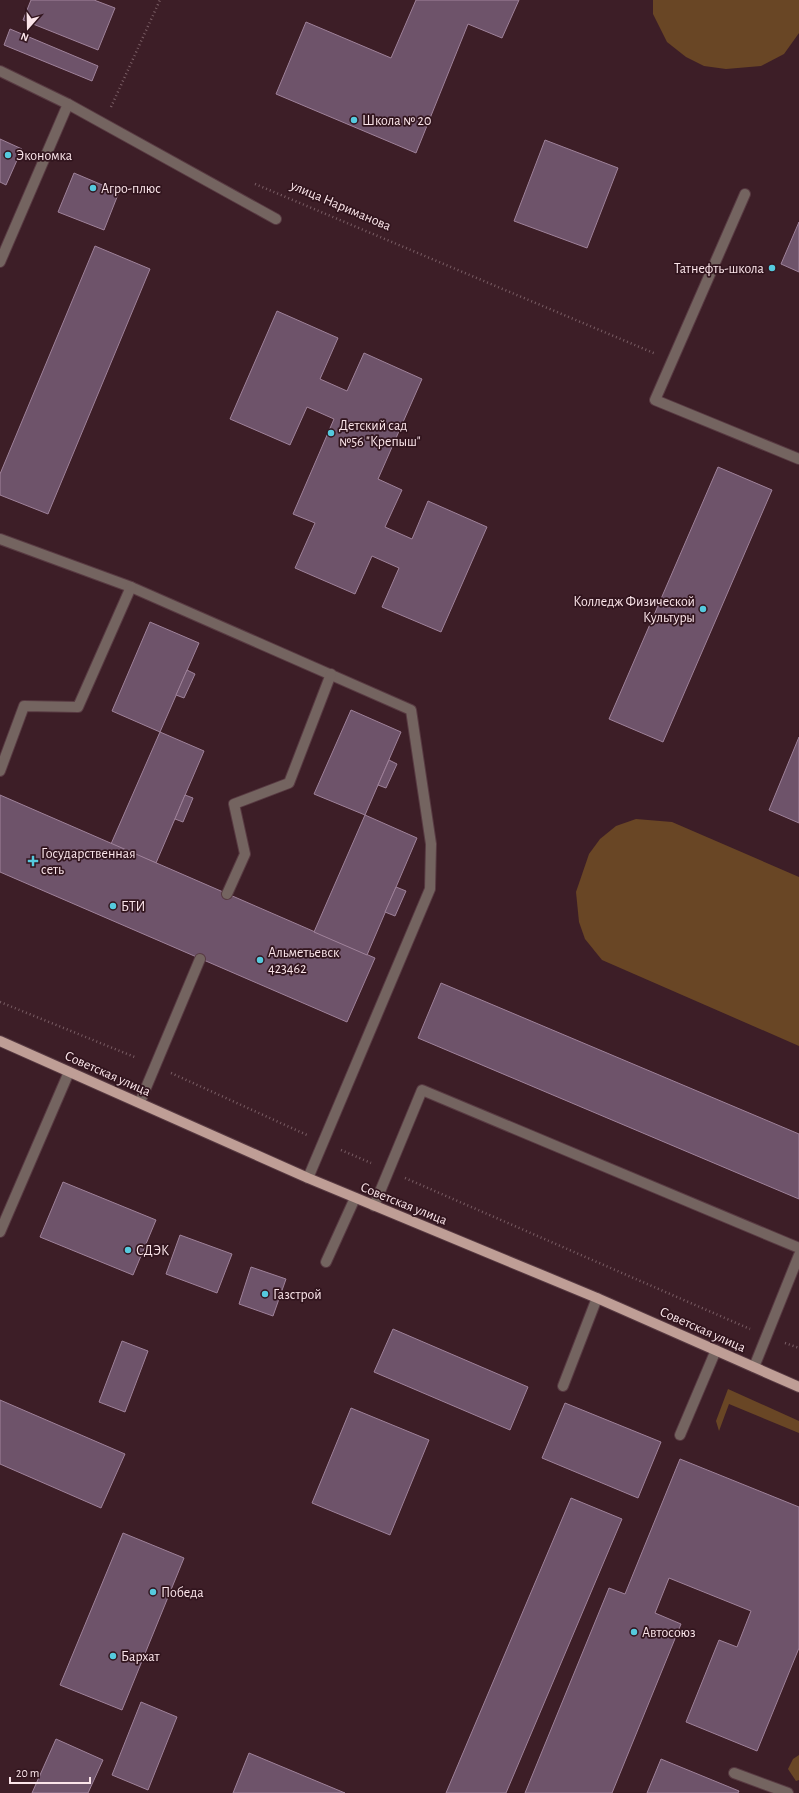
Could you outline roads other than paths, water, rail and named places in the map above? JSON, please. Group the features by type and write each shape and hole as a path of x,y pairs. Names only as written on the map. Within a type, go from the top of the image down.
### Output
{"main road":[{"name":"Советская улица","path":"0,1041 308,1178 597,1298 799,1388"}],"street":[{"path":"0,71 68,104 276,219"},
{"path":"0,262 68,104"},
{"path":"745,194 655,400 799,459"},
{"path":"0,539 131,587 411,710 431,844 430,889 308,1178"},
{"path":"0,771 24,706 78,707 131,587"},
{"path":"228,894 245,854 234,804 288,783 331,674"},
{"path":"140,1102 200,959"},
{"path":"0,1232 70,1072"},
{"path":"374,1206 422,1090 799,1248"},
{"path":"326,1262 355,1198"},
{"path":"754,1367 799,1255"},
{"path":"563,1386 597,1298"},
{"path":"680,1435 716,1350"},
{"path":"734,1773 788,1793"}],"place":[{"name":"Школа № 20","path":"354,120"},
{"name":"Экономка","path":"8,155"},
{"name":"Агро-плюс","path":"93,188"},
{"name":"Татнефть-школа","path":"772,268"},
{"name":"Детский сад №56 \"Крепыш\"","path":"331,433"},
{"name":"Колледж Физической Культуры","path":"703,609"},
{"name":"Государственная сеть","path":"33,861"},
{"name":"БТИ","path":"113,906"},
{"name":"Альметьевск 423462","path":"260,960"},
{"name":"СДЭК","path":"128,1250"},
{"name":"Газстрой","path":"265,1294"},
{"name":"Победа","path":"153,1592"},
{"name":"Автосоюз","path":"634,1632"},
{"name":"Бархат","path":"113,1656"}]}
